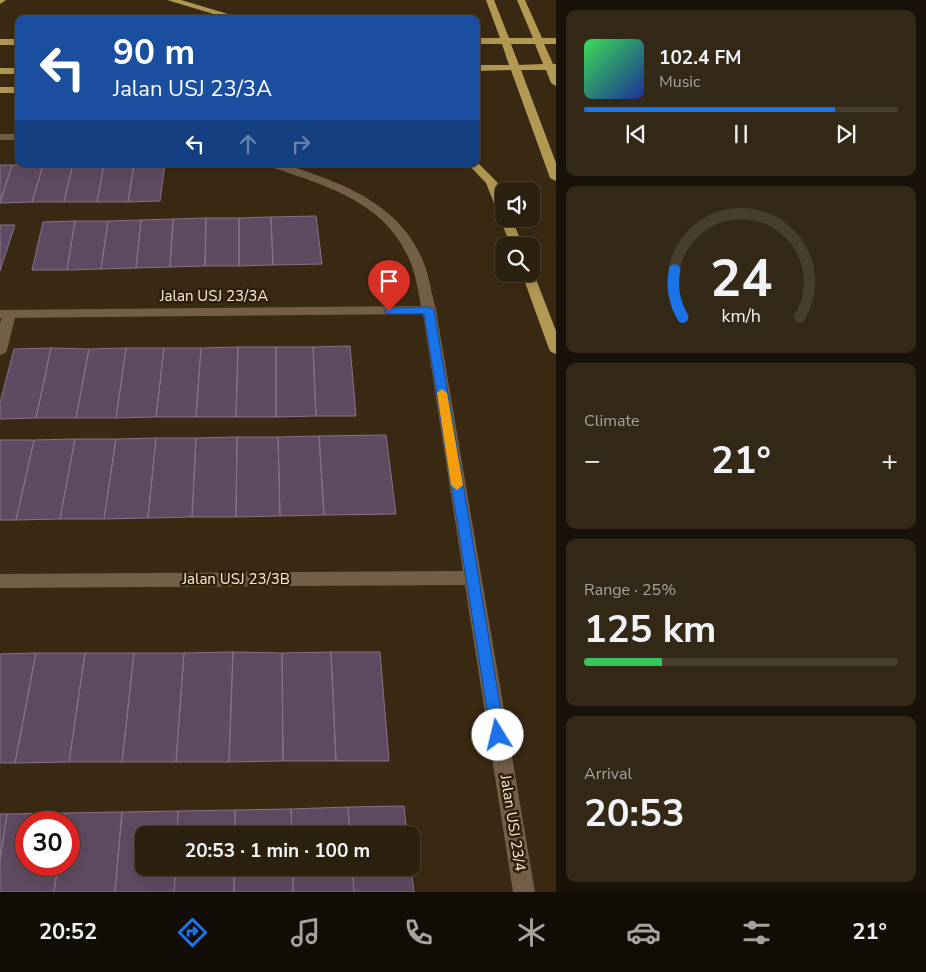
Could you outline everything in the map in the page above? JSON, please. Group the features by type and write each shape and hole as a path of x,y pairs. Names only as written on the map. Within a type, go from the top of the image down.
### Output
{"highway":[{"path":"171,0 226,15"},
{"path":"490,0 556,178"},
{"path":"521,0 556,83"},
{"path":"480,41 556,41"},
{"path":"0,42 15,42"},
{"path":"480,68 556,67"},
{"path":"0,71 15,71"},
{"path":"0,90 15,90"},
{"path":"477,167 491,182 495,192"},
{"path":"531,282 556,349"}],"street":[{"path":"0,137 15,137"},
{"name":"Jalan USJ 23/4","path":"282,167 363,197 382,210 404,235 417,262 429,310 524,892"},
{"name":"Jalan USJ 23/3A","path":"5,314 429,310"},
{"path":"0,350 5,314"},
{"name":"Jalan USJ 23/3B","path":"0,581 472,578"}],"building":[{"path":"0,165 12,165 0,202"},
{"path":"12,165 15,165 15,167 42,167 32,202 0,203"},
{"path":"42,167 72,167 64,202 32,202"},
{"path":"72,167 103,167 97,202 64,202"},
{"path":"103,167 134,167 128,202 97,202"},
{"path":"134,167 165,167 160,201 128,202"},
{"path":"316,216 322,264 273,265 271,217"},
{"path":"271,217 273,265 239,266 239,218"},
{"path":"206,218 239,218 239,266 205,266"},
{"path":"206,218 205,266 170,267 173,219"},
{"path":"173,219 170,267 136,268 141,220"},
{"path":"141,220 136,268 101,269 108,221"},
{"path":"75,221 67,270 32,270 43,222"},
{"path":"75,221 108,221 101,269 67,270"},
{"path":"0,225 15,225 0,271"},
{"path":"350,346 356,416 316,416 313,347"},
{"path":"238,347 276,347 276,417 236,417"},
{"path":"238,347 236,417 196,417 201,348"},
{"path":"276,347 313,347 316,416 276,417"},
{"path":"51,348 36,418 0,419 0,403 14,349"},
{"path":"51,348 89,349 76,418 36,418"},
{"path":"126,348 164,348 156,417 116,418"},
{"path":"126,348 116,418 76,418 89,349"},
{"path":"164,348 201,348 196,417 156,417"},
{"path":"386,435 396,514 324,515 319,436"},
{"path":"319,436 324,515 280,516 278,437"},
{"path":"237,437 278,437 280,516 236,517"},
{"path":"237,437 236,517 192,517 196,438"},
{"path":"156,438 196,438 192,517 148,518"},
{"path":"156,438 148,518 104,519 116,439"},
{"path":"75,439 116,439 104,519 60,519"},
{"path":"75,439 60,519 16,520 34,440"},
{"path":"0,440 34,440 16,520 0,520"},
{"path":"233,652 282,653 283,761 229,762"},
{"path":"233,652 229,762 176,762 184,653"},
{"path":"331,652 380,652 389,761 336,761"},
{"path":"331,652 336,761 283,761 282,653"},
{"path":"36,653 85,653 69,762 15,763"},
{"path":"36,653 15,763 0,763 0,654"},
{"path":"85,653 134,653 122,762 69,762"},
{"path":"134,653 184,653 176,762 122,762"},
{"path":"404,806 406,826 349,826 348,807"},
{"path":"348,807 349,826 292,826 291,809"},
{"path":"291,809 292,826 235,826 235,810"},
{"path":"235,810 235,826 177,826 178,811"},
{"path":"178,811 177,826 135,826 135,876 175,876 174,892 115,892 122,812"},
{"path":"122,812 115,892 54,892 56,876 80,876 80,813"},
{"path":"0,814 7,814 0,859"},
{"path":"7,814 15,814 15,876 56,876 54,892 0,892 0,859"},
{"path":"175,876 234,876 234,892 174,892"},
{"path":"234,876 293,876 293,892 234,892"},
{"path":"293,876 353,876 354,892 293,892"},
{"path":"353,876 412,876 414,892 354,892"}],"slow traffic":[{"path":"442,393 457,485"}],"route":[{"path":"389,311 429,310 498,735"}]}
